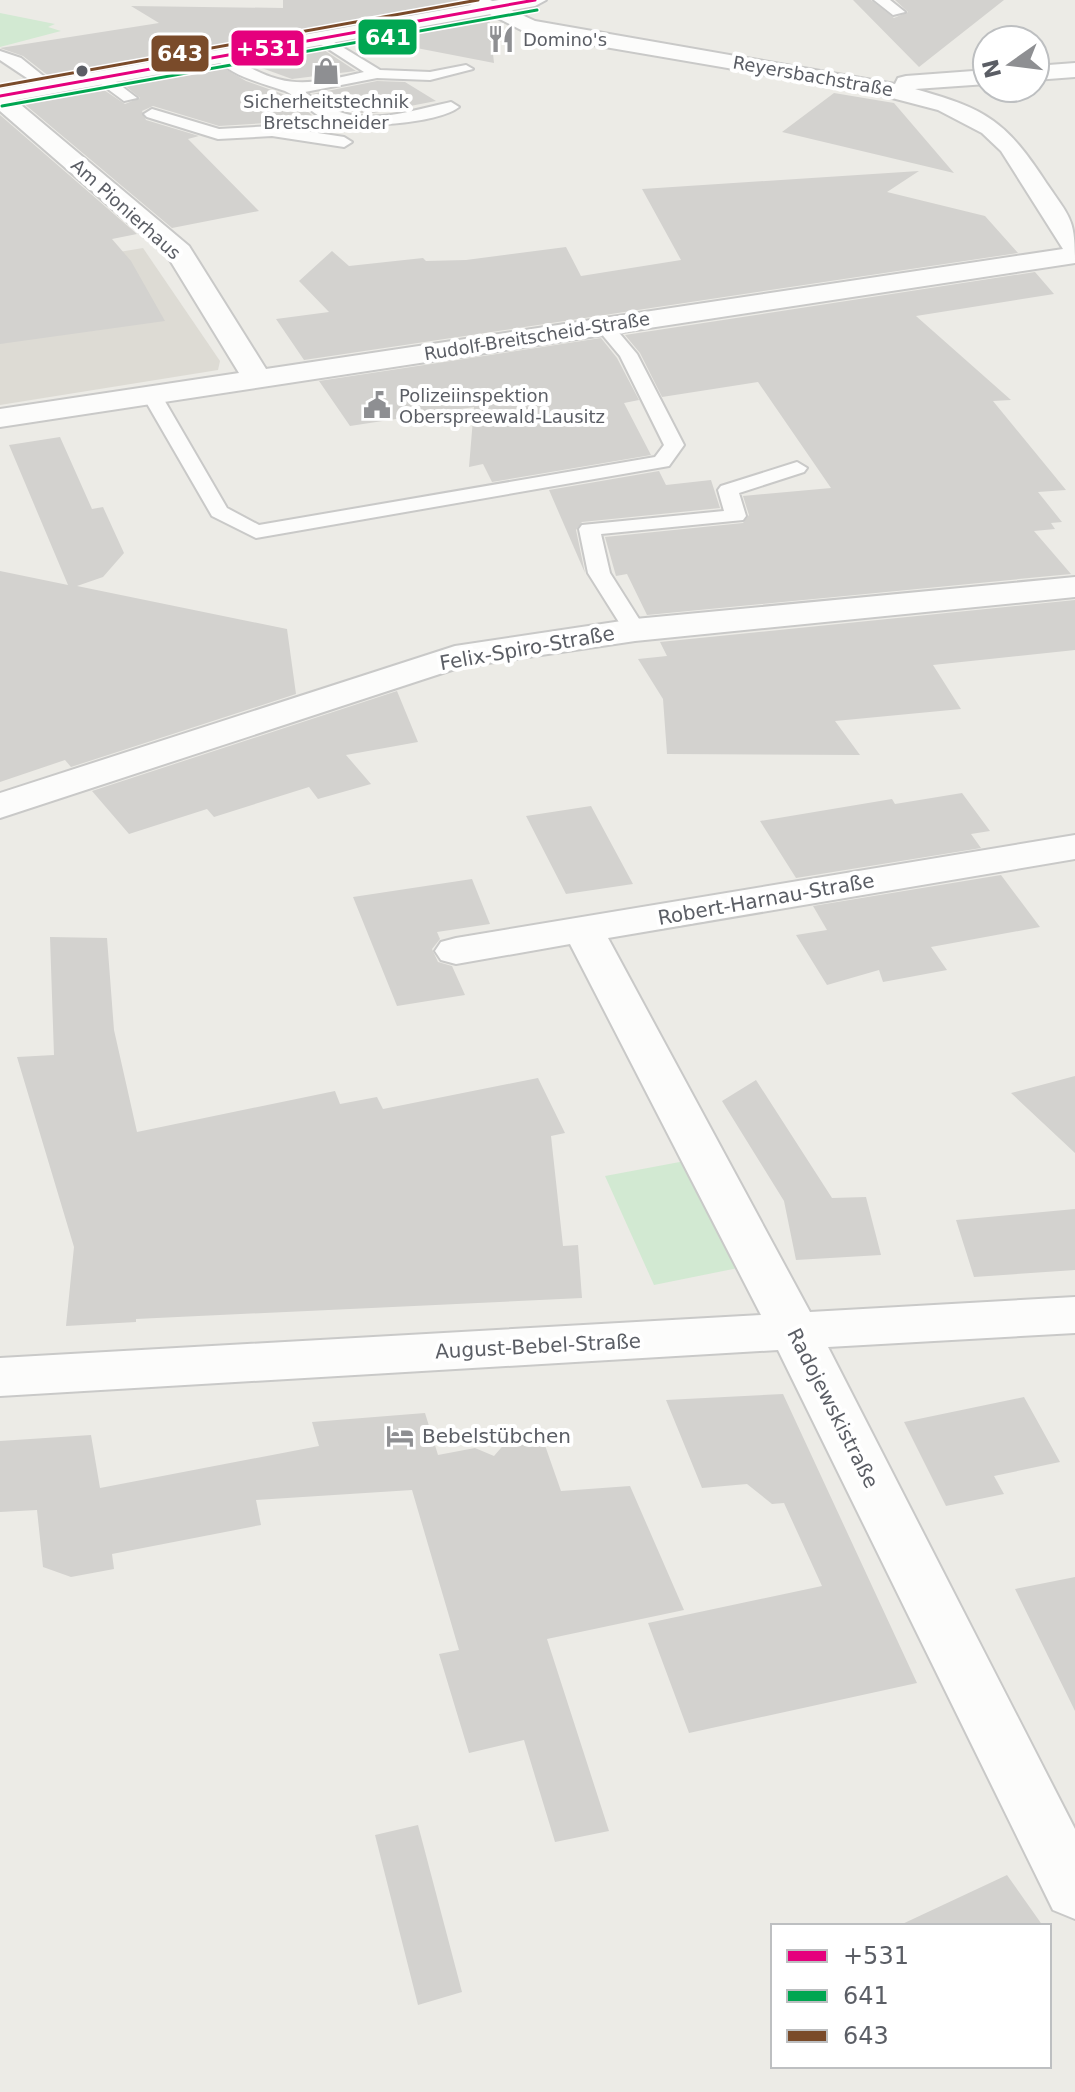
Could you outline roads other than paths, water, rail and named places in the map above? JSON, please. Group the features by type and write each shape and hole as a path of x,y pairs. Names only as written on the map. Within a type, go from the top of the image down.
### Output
{"street":[{"path":"0,97 321,38 480,4 535,0"},
{"name":"Reyersbachstraße","path":"480,4 529,27 875,86 946,105 991,128 1026,167 1075,247"},
{"path":"1051,72 1075,70"},
{"path":"875,86 971,78"},
{"name":"Am Pionierhaus","path":"0,97 179,252 257,378"},
{"name":"Rudolf-Breitscheid-Straße","path":"0,418 1075,255"},
{"name":"Felix-Spiro-Straße","path":"0,806 455,657 635,630 1075,587"},
{"name":"Robert-Harnau-Straße","path":"456,951 1075,847"},
{"name":"Radojewskistraße","path":"583,929 794,1331 1075,1891"},
{"name":"August-Bebel-Straße","path":"0,1377 1075,1315"}],"lane":[{"path":"881,0 898,12"},
{"path":"321,38 377,74"},
{"path":"0,55 16,61 50,87"},
{"path":"220,56 249,76 295,92 315,112 341,121 366,123 451,107"},
{"path":"295,92 377,74 430,76 466,69"},
{"path":"102,78 129,98"},
{"path":"152,114 218,134 272,131 344,142"},
{"path":"152,395 219,512 256,532 662,462 674,445 628,354 604,326"},
{"path":"635,630 599,573 589,529 736,516 728,490 797,468"}],"place":[{"name":"Domino's","path":"501,39"},
{"name":"Sicherheitstechnik Bretschneider","path":"326,71"},
{"name":"Polizeiinspektion Oberspreewald-Lausitz","path":"377,405"},
{"name":"Bebelstübchen","path":"400,1436"}]}
